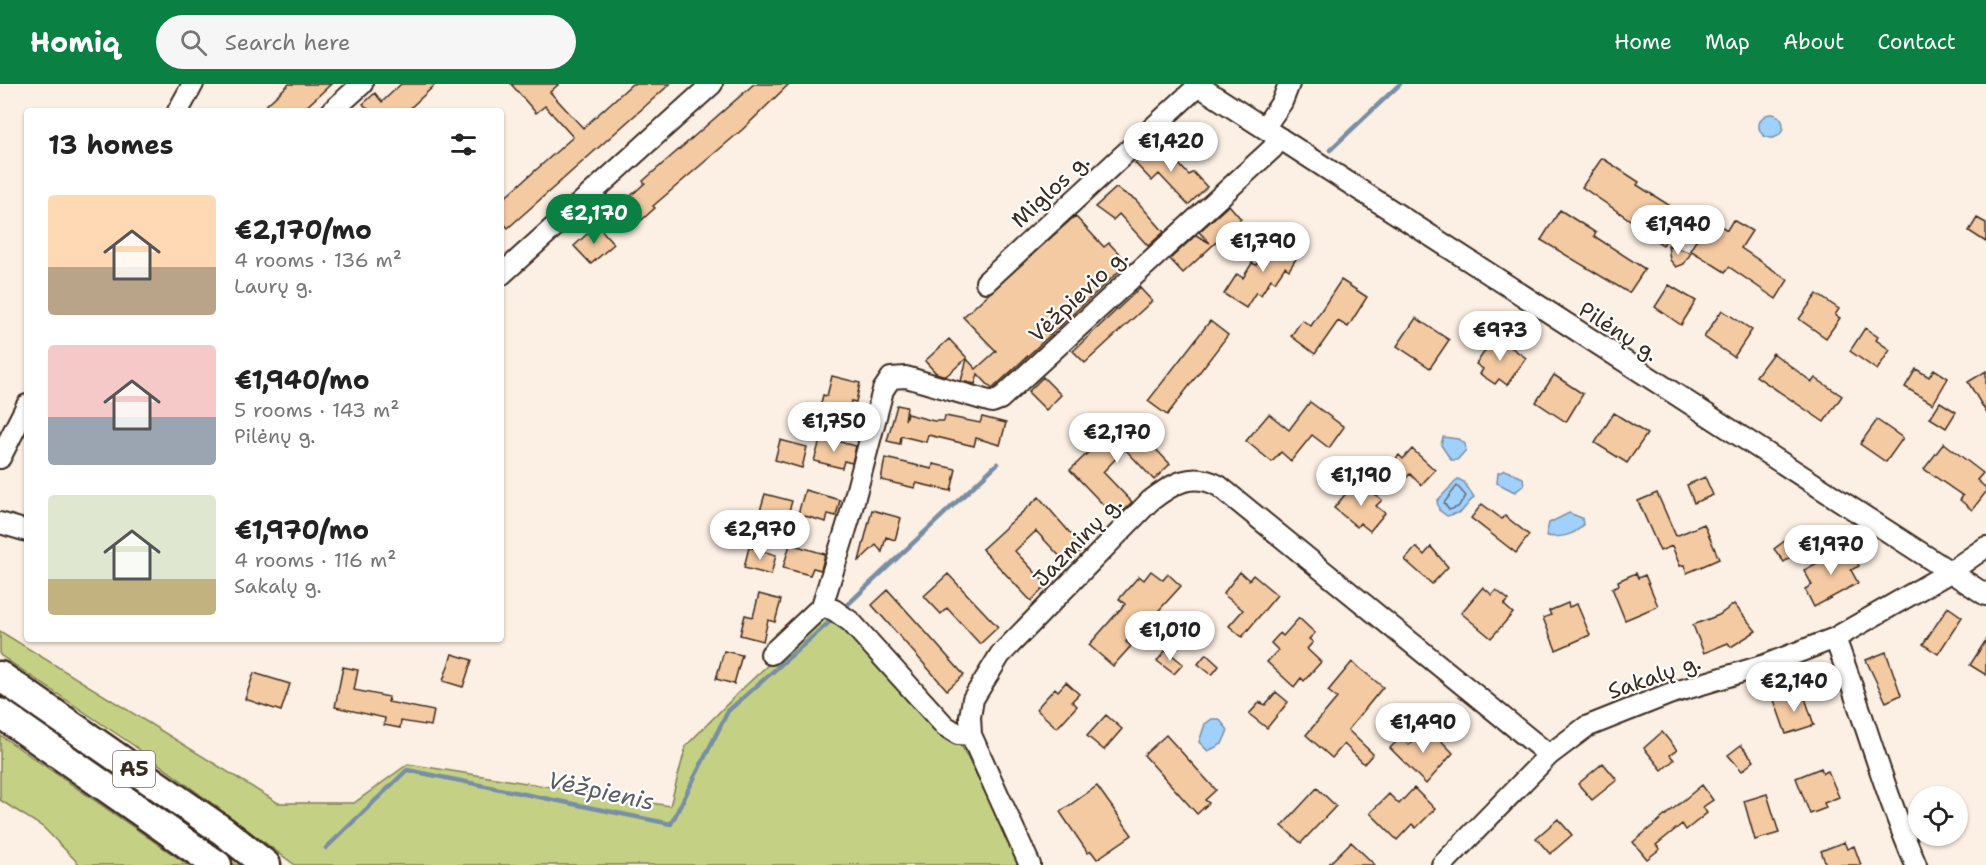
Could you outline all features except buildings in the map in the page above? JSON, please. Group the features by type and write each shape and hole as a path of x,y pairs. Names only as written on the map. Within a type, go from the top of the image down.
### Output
{"highway":[{"name":"A5","path":"0,676 213,824 266,865"},
{"name":"A5","path":"0,713 217,865"}],"street":[{"path":"179,108 193,84"},
{"path":"335,108 362,84"},
{"path":"504,272 712,84"},
{"path":"1272,133 1289,84"},
{"name":"Pilėnų g.","path":"1197,85 1507,288 1986,595"},
{"name":"Miglos g.","path":"986,282 1197,85"},
{"name":"Vėžpievio g.","path":"822,606 850,516 883,390 891,378 906,377 992,402 1000,399 1272,150 1272,133"},
{"path":"0,458 24,411"},
{"name":"Jazminų g.","path":"1030,865 971,735 970,717 973,699 1000,656 1150,501 1167,487 1183,480 1197,478 1219,486 1549,755"},
{"path":"0,523 24,530"},
{"path":"1950,572 1986,547"},
{"name":"Sakalų g.","path":"1442,865 1549,755 1568,739 1602,719 1669,694 1765,665 1835,638 1950,572"},
{"path":"771,654 822,606 834,609 851,622 945,726 958,734 971,735"},
{"path":"1835,638 1865,719 1890,807 1916,865"}],"green space":[{"path":"825,612 834,617 937,730 961,745 1023,865 295,865 133,745 0,655 0,631 278,803 354,803 408,764 670,806 686,746 742,689"},
{"path":"0,692 128,779 244,865 235,865 163,812 0,701"},
{"path":"0,735 188,865 80,865 43,827 0,800"}],"water":[{"path":"1771,114 1780,117 1783,126 1780,135 1771,138 1762,135 1759,126 1762,117"},
{"path":"1443,437 1458,439 1465,444 1466,450 1457,460 1451,460 1441,445"},
{"path":"1505,470 1523,478 1524,485 1515,492 1497,483 1498,473"},
{"path":"1458,479 1464,482 1474,497 1461,512 1447,516 1439,510 1437,501"},
{"path":"1569,513 1582,518 1583,525 1575,532 1566,535 1546,536 1549,523"},
{"path":"1212,719 1219,719 1228,730 1222,744 1208,751 1199,742 1205,724"}],"waterway":[{"name":"Vėžpienis","path":"1330,150 1400,84"},
{"name":"Vėžpienis","path":"844,608 997,464"},
{"name":"Vėžpienis","path":"326,848 407,770 671,824 728,711 834,618"}]}
